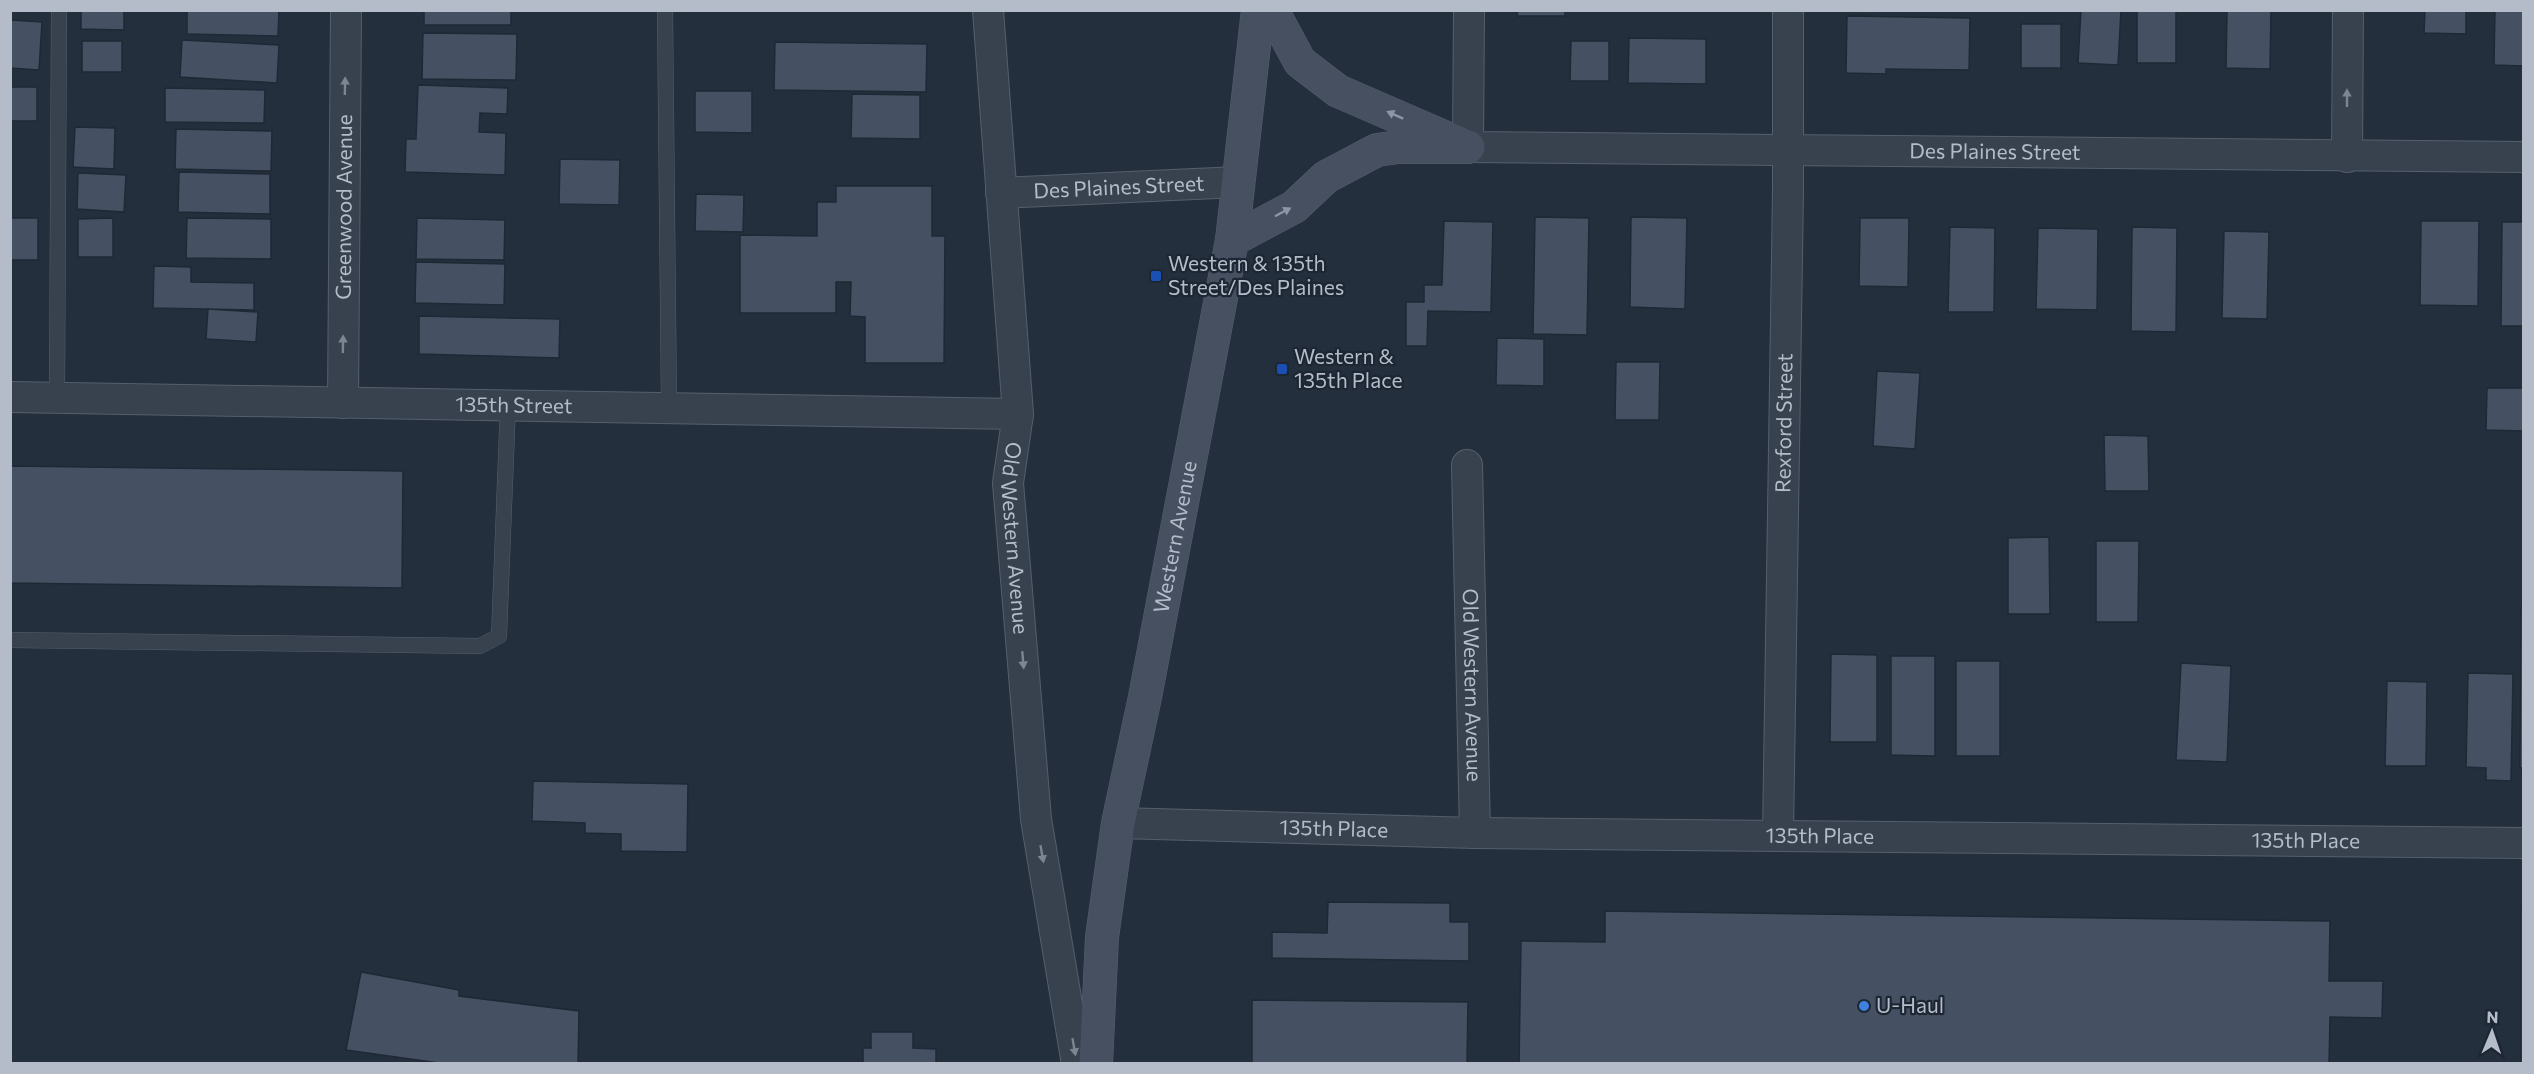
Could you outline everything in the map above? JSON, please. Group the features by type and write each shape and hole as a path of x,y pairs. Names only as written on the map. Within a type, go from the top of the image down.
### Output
{"main road":[{"name":"Western Avenue","path":"1096,1064 1102,937 1118,823 1145,697 1232,240 1258,10"},
{"path":"1272,10 1300,62 1338,91 1468,147"},
{"path":"1232,240 1294,207 1326,177 1377,150 1398,147 1468,147"}],"street":[{"name":"Greenwood Avenue","path":"342,403 346,10"},
{"name":"Old Western Avenue","path":"988,10 1018,414 1008,483 1035,810 1077,1064"},
{"path":"1468,147 1469,10"},
{"name":"Rexford Street","path":"1778,835 1789,149 1788,10"},
{"path":"2347,157 2348,10"},
{"name":"Des Plaines Street","path":"1468,147 2523,157"},
{"name":"Des Plaines Street","path":"1001,194 1238,182"},
{"name":"135th Street","path":"10,397 1018,414"},
{"name":"Old Western Avenue","path":"1467,465 1475,833"},
{"name":"135th Place","path":"1118,823 1475,833 2523,843"}],"lane":[{"path":"57,397 59,10"},
{"path":"665,10 669,408"},
{"path":"11,640 480,646 498,636 507,405"}],"building":[{"path":"81,10 124,10 124,30 81,29"},
{"path":"187,10 279,10 278,36 187,34"},
{"path":"424,10 511,10 511,25 424,25"},
{"path":"1518,10 1565,10 1565,16 1517,16"},
{"path":"2081,10 2121,10 2118,65 2078,63"},
{"path":"2137,10 2176,10 2176,63 2137,63"},
{"path":"2227,10 2271,10 2270,69 2226,68"},
{"path":"2425,10 2466,10 2466,34 2424,33"},
{"path":"2495,10 2524,10 2524,66 2494,65"},
{"path":"1847,16 1970,18 1969,70 1886,69 1886,74 1846,73"},
{"path":"10,20 42,22 39,70 10,68"},
{"path":"2021,24 2061,24 2061,68 2021,68"},
{"path":"423,33 517,34 516,80 422,79"},
{"path":"1629,38 1706,39 1706,84 1628,83"},
{"path":"182,40 279,45 277,83 180,77"},
{"path":"82,41 122,41 122,72 82,72"},
{"path":"1571,41 1609,41 1609,81 1570,81"},
{"path":"775,42 927,44 926,92 774,90"},
{"path":"418,85 508,88 507,114 480,113 479,132 506,133 505,175 405,172 406,139 416,139"},
{"path":"10,87 37,87 37,121 10,121"},
{"path":"165,88 265,90 264,123 165,122"},
{"path":"695,91 752,91 752,133 695,132"},
{"path":"852,94 920,95 920,139 851,138"},
{"path":"75,127 115,128 114,169 73,167"},
{"path":"176,129 272,131 271,171 175,169"},
{"path":"560,159 620,160 619,205 559,204"},
{"path":"179,172 270,174 270,214 178,212"},
{"path":"78,173 126,175 124,212 77,209"},
{"path":"836,186 932,186 932,236 945,236 944,363 865,363 865,317 850,316 851,282 836,282 836,313 740,313 740,235 817,236 817,202 836,202"},
{"path":"696,194 744,195 743,232 695,231"},
{"path":"1535,217 1589,218 1587,335 1533,334"},
{"path":"1631,217 1687,218 1685,309 1630,307"},
{"path":"10,218 38,218 38,260 10,260"},
{"path":"113,218 113,257 78,257 78,219"},
{"path":"187,218 271,219 271,259 186,258"},
{"path":"417,218 505,220 504,260 416,259"},
{"path":"1860,218 1909,218 1908,287 1859,286"},
{"path":"1444,221 1493,222 1491,312 1428,311 1427,346 1406,346 1406,302 1424,302 1424,285 1442,285"},
{"path":"2421,221 2479,221 2478,306 2420,305"},
{"path":"2502,222 2524,222 2524,326 2501,326"},
{"path":"1950,227 1995,228 1994,312 1948,312"},
{"path":"2132,227 2177,228 2176,332 2131,331"},
{"path":"2038,228 2098,229 2097,310 2036,309"},
{"path":"2224,231 2269,232 2267,319 2222,318"},
{"path":"416,262 505,264 504,305 415,303"},
{"path":"154,266 191,267 191,282 254,283 254,310 153,308"},
{"path":"208,309 258,312 256,342 206,339"},
{"path":"419,316 560,319 559,358 419,354"},
{"path":"1497,338 1544,339 1544,386 1496,385"},
{"path":"1616,362 1660,362 1659,420 1615,420"},
{"path":"1877,371 1920,373 1915,449 1873,446"},
{"path":"2487,388 2524,388 2524,431 2486,430"},
{"path":"2104,435 2148,436 2149,491 2105,491"},
{"path":"10,466 403,471 402,588 10,583"},
{"path":"2049,537 2050,614 2008,614 2008,538"},
{"path":"2096,541 2139,541 2138,622 2096,622"},
{"path":"2521,608 2524,608 2524,768 2520,768"},
{"path":"1831,654 1877,655 1877,742 1830,742"},
{"path":"1891,656 1935,656 1935,756 1891,755"},
{"path":"1956,661 2000,661 2000,756 1956,756"},
{"path":"2181,663 2231,666 2227,762 2176,760"},
{"path":"2468,673 2513,674 2511,781 2486,780 2486,768 2466,767"},
{"path":"2387,681 2427,682 2426,766 2385,766"},
{"path":"533,781 688,784 687,852 621,851 621,834 585,833 585,823 532,821"},
{"path":"1328,902 1450,903 1450,922 1469,922 1469,961 1272,958 1272,932 1327,933"},
{"path":"2521,909 2524,909 2524,1064 2521,1064"},
{"path":"1605,911 2330,921 2329,981 2383,981 2382,1018 2330,1017 2329,1064 1519,1064 1521,941 1605,942"},
{"path":"361,972 459,990 459,996 579,1011 578,1064 446,1064 346,1050"},
{"path":"1252,1000 1468,1002 1467,1064 1252,1064"},
{"path":"871,1032 913,1032 913,1048 936,1049 936,1064 863,1064 863,1048 871,1048"}],"place":[{"name":"Western & 135th Street/Des Plaines","path":"1156,276"},
{"name":"Western & 135th Place","path":"1282,369"},
{"name":"U-Haul","path":"1864,1006"}]}
